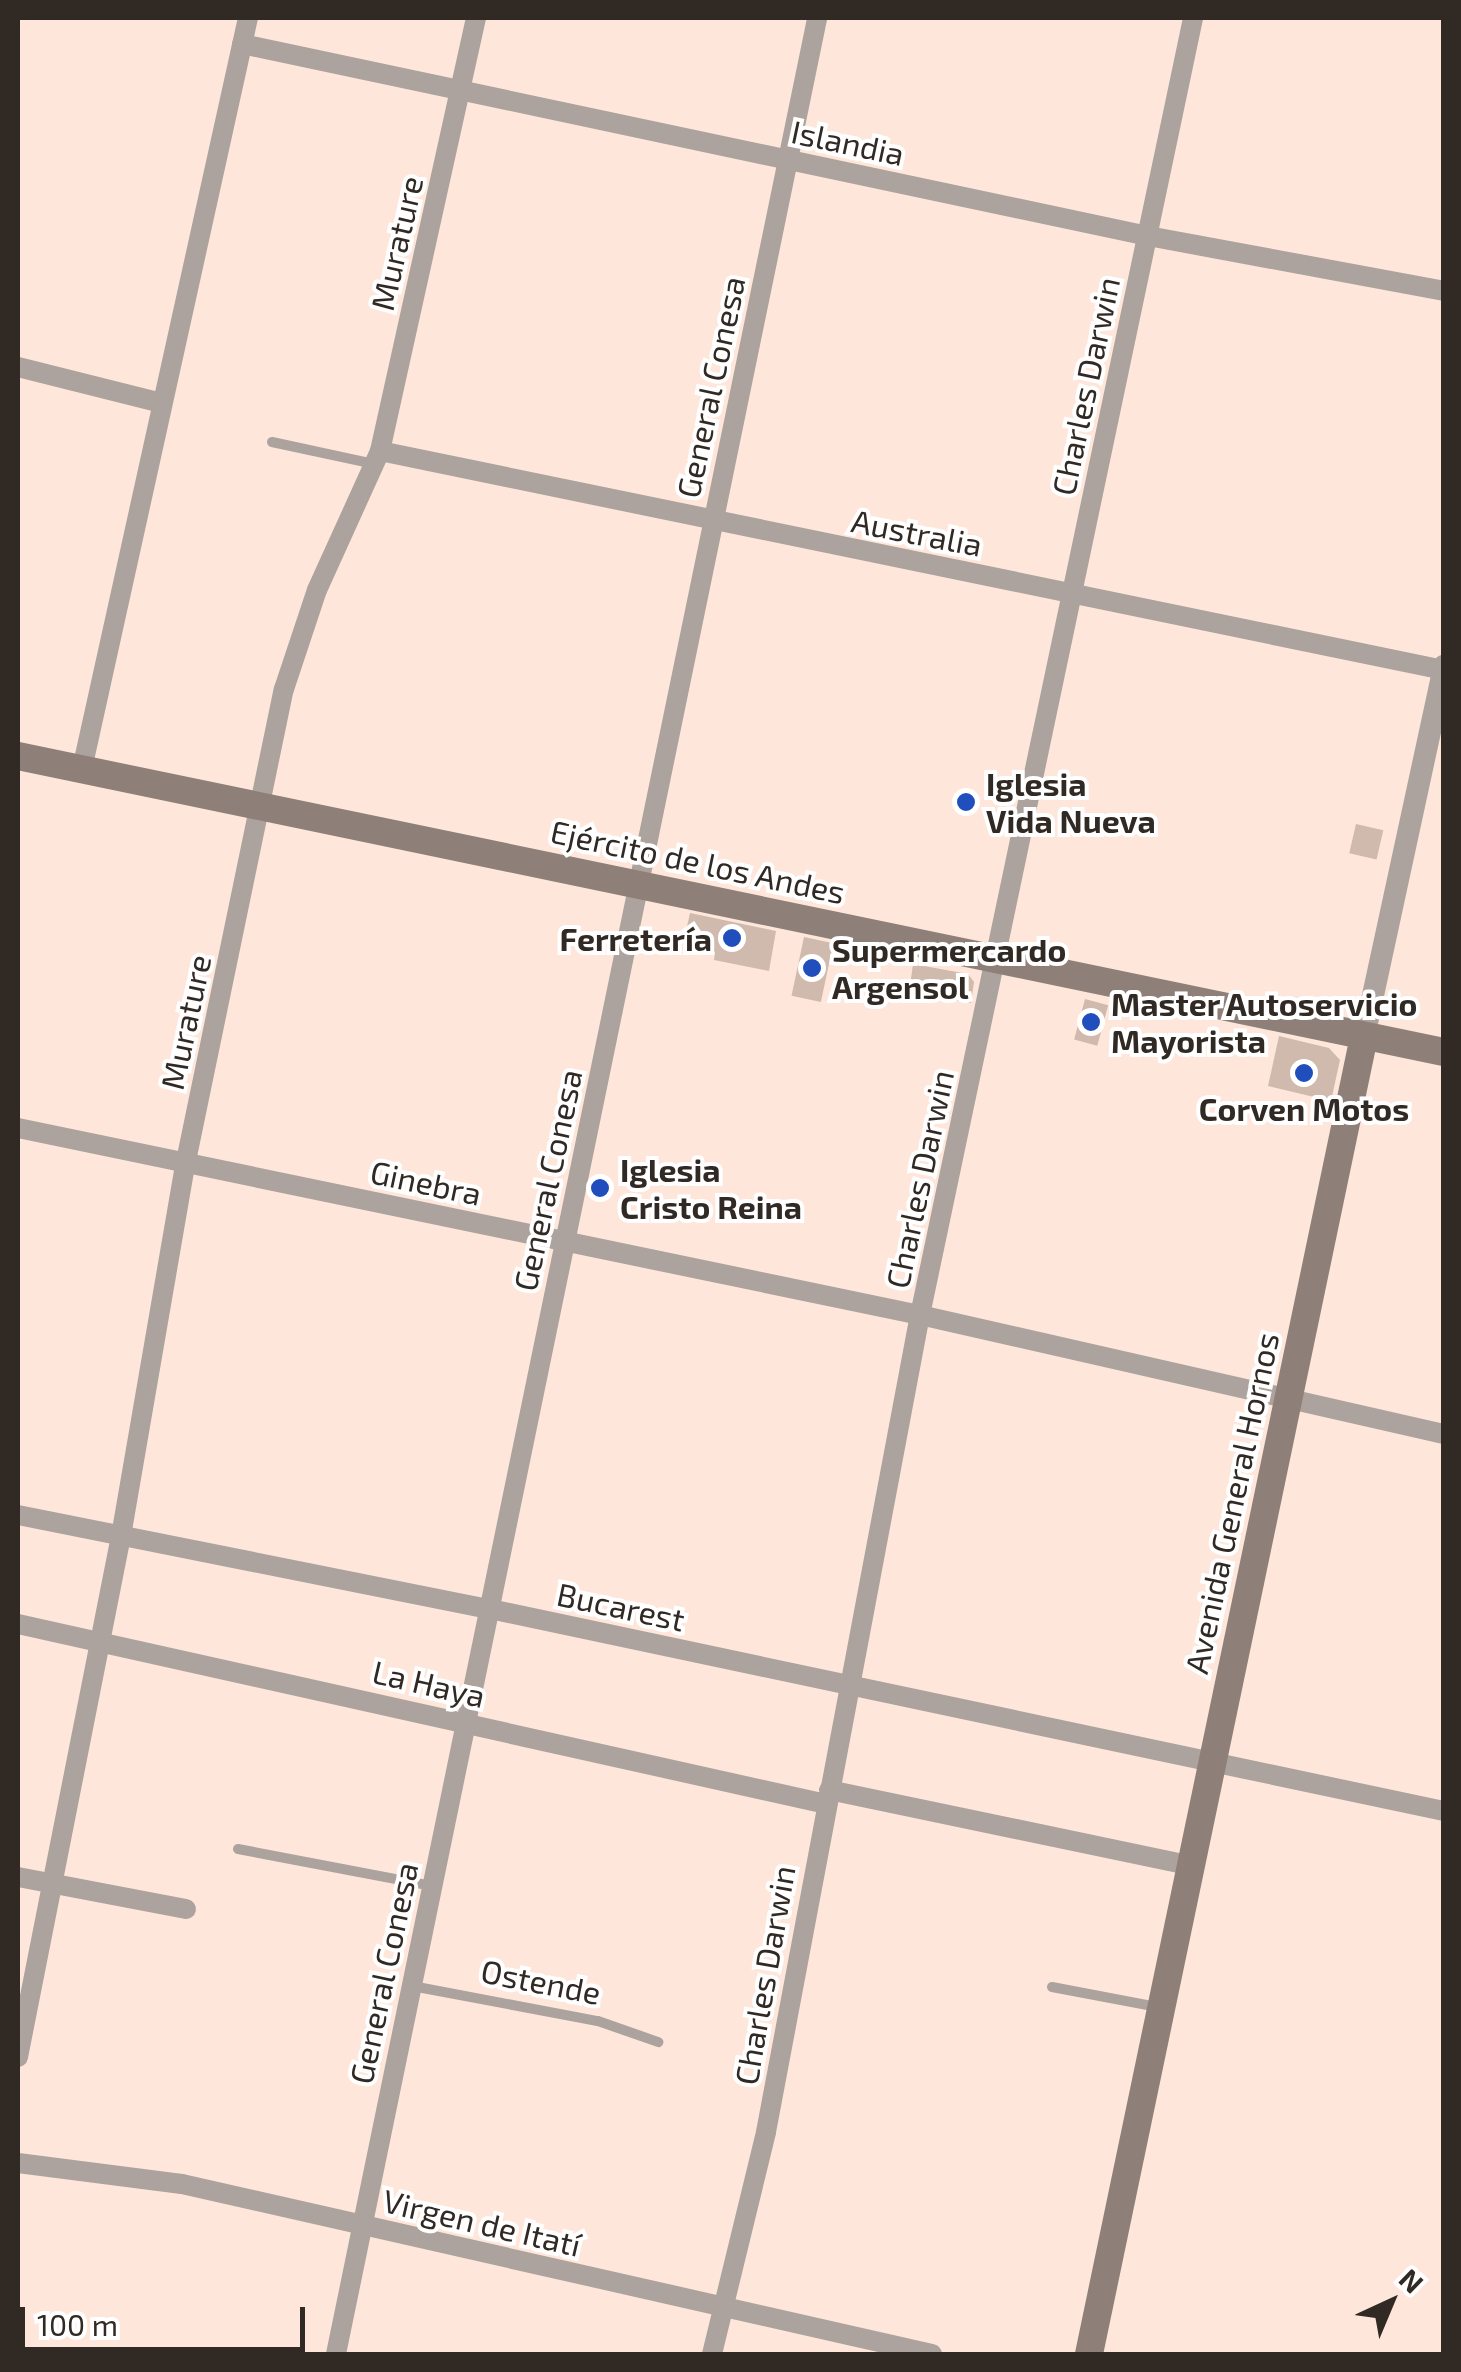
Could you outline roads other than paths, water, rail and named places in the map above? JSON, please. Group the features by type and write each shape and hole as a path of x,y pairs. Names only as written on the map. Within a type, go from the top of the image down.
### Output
{"main road":[{"name":"Ejército de los Andes","path":"18,756 1444,1052"},
{"name":"Avenida General Hornos","path":"1089,2354 1364,1037"}],"street":[{"path":"82,769 248,18"},
{"name":"Murature","path":"18,2058 122,1536 186,1161 284,689 302,631 377,457 476,18"},
{"name":"General Conesa","path":"336,2354 817,18"},
{"name":"Charles Darwin","path":"712,2354 766,2132 920,1316 1193,18"},
{"name":"Islandia","path":"242,44 1148,236 1444,291"},
{"path":"18,367 161,403"},
{"name":"Australia","path":"377,457 1443,668"},
{"name":"Avenida General Hornos","path":"1364,1037 1443,668"},
{"name":"Ginebra","path":"18,1128 920,1316 1444,1434"},
{"name":"Bucarest","path":"18,1515 490,1609 1444,1811"},
{"name":"La Haya","path":"18,1624 827,1797 1189,1865"},
{"path":"18,1877 186,1909"},
{"name":"Virgen de Itatí","path":"18,2163 182,2184 932,2354"}],"lane":[{"path":"272,442 377,457"},
{"path":"238,1849 432,1886"},
{"name":"Ostende","path":"411,1986 598,2021 658,2042"},
{"path":"1052,1986 1159,2007"}],"place":[{"name":"Iglesia Vida Nueva","path":"966,802"},
{"name":"Ferretería","path":"732,938"},
{"name":"Supermercardo Argensol","path":"812,968"},
{"name":"Master Autoservicio Mayorista","path":"1091,1022"},
{"name":"Corven Motos","path":"1304,1073"},
{"name":"Iglesia Cristo Reina","path":"600,1188"}]}
